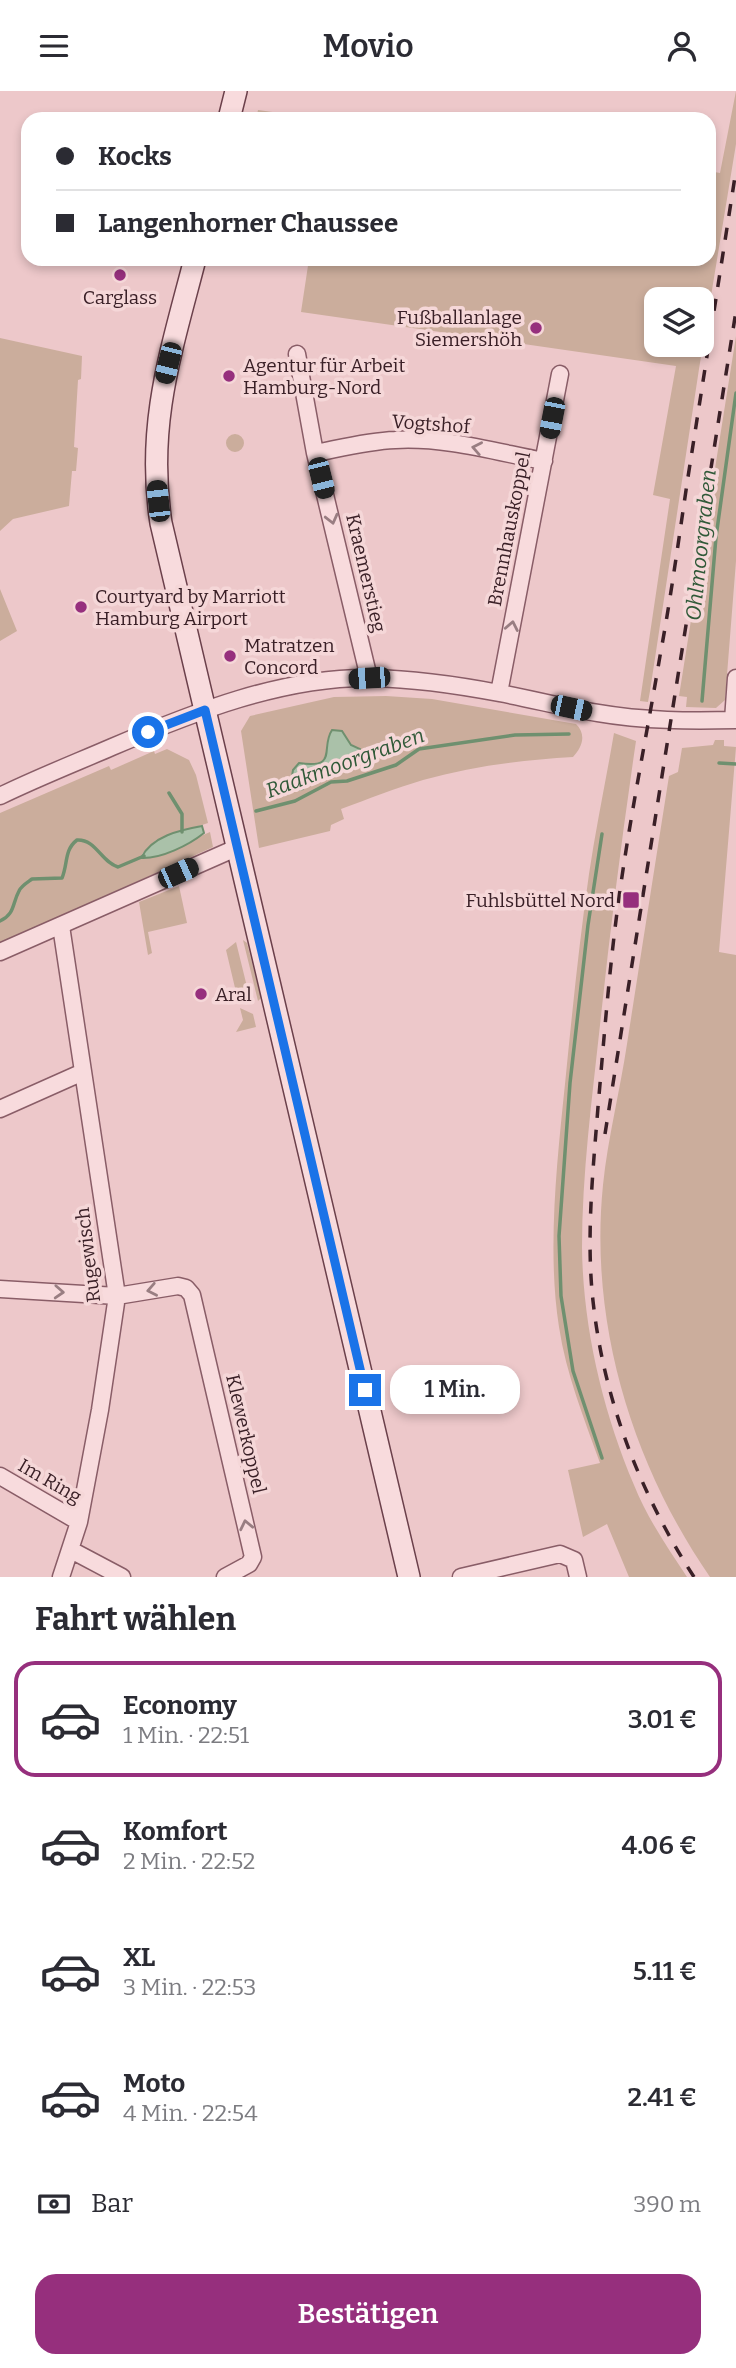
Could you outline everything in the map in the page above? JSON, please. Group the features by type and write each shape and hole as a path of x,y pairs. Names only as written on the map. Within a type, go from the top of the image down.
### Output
{"main road":[{"path":"231,112 236,91"},
{"path":"193,266 161,398 156,434 155,477 160,523 409,1577"}],"street":[{"name":"Kraemerstieg","path":"297,354 315,453 369,678"},
{"name":"Brennhauskoppel","path":"499,693 560,374"},
{"name":"Vogtshof","path":"315,453 359,444 416,440 544,461"},
{"path":"0,796 142,734 205,710 242,698 297,686 369,678 441,684 596,713 683,721 735,720 736,678"},
{"path":"0,952 236,848"},
{"name":"Rugewisch","path":"61,926 117,1296 100,1410 79,1522 61,1577"},
{"path":"0,1109 83,1072"},
{"name":"Klewerkoppel","path":"117,1296 172,1286 186,1288 192,1295 253,1557 249,1564 225,1577"},
{"path":"0,1289 117,1296"},
{"name":"Im Ring","path":"0,1476 79,1522"},
{"path":"71,1550 122,1577"},
{"path":"461,1577 560,1554 574,1560 578,1577"}],"shaded area":[{"name":"Fußballanlage Siemershöh","path":"736,91 736,144 716,266 716,172 720,173"},
{"name":"Fußballanlage Siemershöh","path":"308,266 716,266 712,287 644,287 644,357 701,357 648,702 640,701 670,499 653,495 676,366 301,312"},
{"path":"736,336 736,561 725,700 716,708 686,707 687,697 679,696"},
{"path":"0,338 82,356 74,447 78,448 76,471 72,471 69,506 13,519 0,531"},
{"path":"231,434 239,434 244,443 242,450 231,452 226,447 226,439"},
{"path":"0,589 17,631 0,641"},
{"path":"334,697 432,699 576,724 582,741 573,757 479,767 403,786 341,809 344,819 331,825 330,831 259,848 241,731 250,716","holes":["342,731 351,746 348,762 303,784 308,764 322,762 330,741"]},
{"path":"614,733 636,741 612,918 588,1137 582,1220 583,1278 597,1369 623,1457 645,1509 687,1577 629,1577 607,1524 583,1537 568,1470 600,1463 576,1396 562,1344 555,1298 554,1206 579,953 592,856"},
{"path":"715,740 724,740 724,746 736,747 719,952 736,955 736,1577 710,1577 682,1533 638,1440 610,1340 600,1237 605,1167 669,776 678,772 682,748 713,745"},
{"path":"167,749 189,760 196,775 208,823 156,840 142,854 146,858 153,857 210,832 213,847 0,944 0,813 109,766 111,770 154,751 155,754"},
{"path":"179,886 187,923 148,932 152,953 148,955 139,902"},
{"path":"243,940 247,943 261,998 258,1001"},
{"path":"236,942 250,999 236,992 226,950"},
{"path":"240,1008 253,1014 256,1027 236,1032 243,1020"}],"water":[{"path":"332,730 342,731 351,745 360,749 359,756 318,778 305,781 303,789 297,790 291,782 293,770 299,763 311,764 324,760"},
{"path":"202,826 204,833 191,842 166,854 141,858 159,839"}],"waterway":[{"name":"Ohlmoorgraben","path":"702,701 716,537 736,393"},
{"name":"Raakmoorgraben","path":"256,811 295,801 331,782 347,781 396,765 419,749 515,735 569,734"},
{"name":"Raakmoorgraben","path":"719,763 736,764"},
{"path":"169,793 182,814 182,832"},
{"path":"602,834 588,925 570,1083 559,1236 561,1296 573,1371 602,1458"},
{"name":"Raakmoorgraben","path":"0,921 11,912 20,889 32,879 62,878 68,853 77,840 89,843 107,861 118,867 144,856"}],"railway":[{"path":"694,1577 657,1513 641,1479 616,1410 598,1338 591,1277 590,1228 609,980 618,905 668,612 736,170"},
{"path":"605,1134 736,311"}],"place":[{"name":"Carglass","path":"120,275"},
{"name":"Fußballanlage Siemershöh","path":"536,328"},
{"name":"Agentur für Arbeit Hamburg-Nord","path":"229,376"},
{"name":"Courtyard by Marriott Hamburg Airport","path":"81,607"},
{"name":"Matratzen Concord","path":"230,656"},
{"name":"Fuhlsbüttel Nord","path":"631,900"},
{"name":"Aral","path":"201,994"}],"route":[{"path":"148,732 205,710 365,1390"}]}
